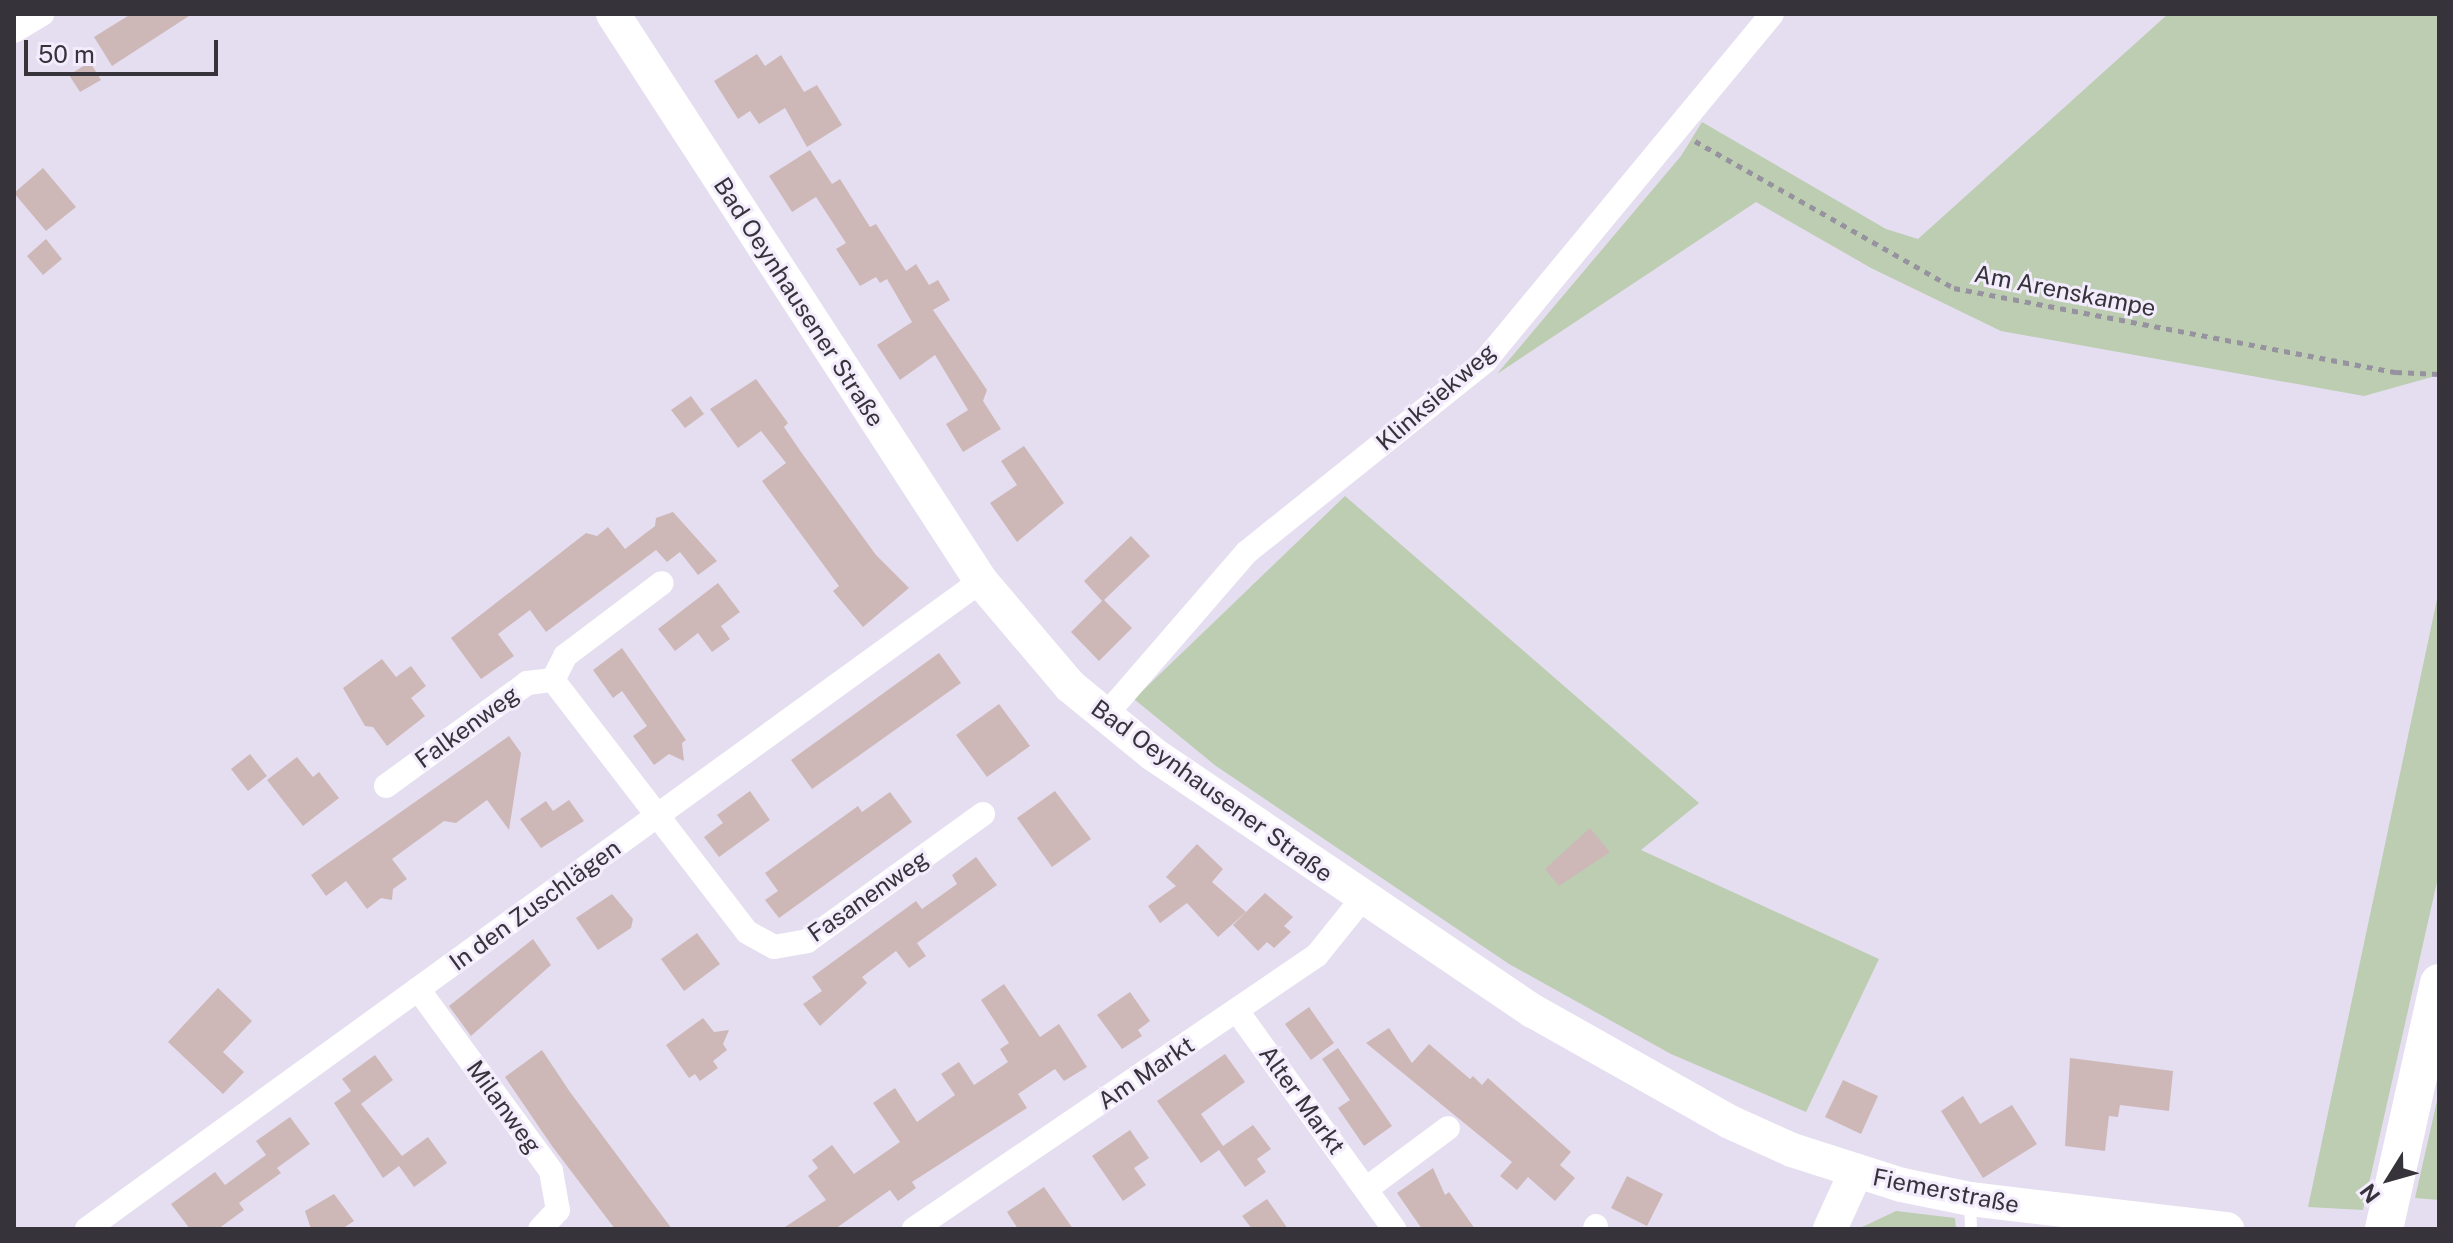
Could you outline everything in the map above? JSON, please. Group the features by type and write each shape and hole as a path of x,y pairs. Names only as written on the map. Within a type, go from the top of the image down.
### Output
{"main road":[{"name":"Bad Oeynhausener Straße","path":"613,14 981,581 1038,651 1104,717 1362,899 1533,1011 1742,1128 1856,1172"},
{"path":"2384,1229 2437,999"},
{"name":"Fiemerstraße","path":"1856,1172 1971,1214 2160,1212 2227,1229"},
{"path":"1830,1229 1856,1172"}],"street":[{"path":"14,31 42,14"},
{"name":"Klinksiekweg","path":"1104,717 1247,552 1485,361 1772,14"},
{"name":"In den Zuschlägen","path":"87,1229 981,581"},
{"path":"660,815 553,680 565,656 662,583"},
{"name":"Falkenweg","path":"386,786 527,683 553,680"},
{"name":"Fasanenweg","path":"660,815 747,932 774,947 807,941 983,814"},
{"name":"Am Markt","path":"914,1229 1317,955 1362,899"},
{"name":"Milanweg","path":"418,989 551,1171 558,1210 540,1229"},
{"name":"Alter Markt","path":"1237,1011 1394,1229"},
{"path":"1366,1189 1448,1128"}],"path":[{"name":"Am Arenskampe","path":"1674,129 1954,288 2396,372 2439,374"}],"green space":[{"path":"2168,14 2439,14 2439,375 2364,396 2001,331 1871,268 1756,202 1497,374 1681,156 1702,122 1886,229 1918,239"},
{"path":"1345,496 1699,803 1641,850 1879,959 1806,1112 1671,1054 1509,964 1216,766 1134,699"},
{"path":"2439,590 2439,873 2363,1210 2308,1207"},
{"path":"2439,1092 2439,1200 2415,1198"},
{"path":"1896,1211 1955,1218 1956,1229 1858,1229"}],"building":[{"path":"131,14 192,14 112,66 94,37"},
{"path":"757,54 765,66 781,55 804,92 817,85 842,125 807,147 785,108 759,124 750,111 738,119 714,81"},
{"path":"90,62 101,80 80,92 69,75"},
{"path":"810,150 832,184 840,179 870,227 876,224 906,271 916,264 929,285 938,280 950,300 933,310 987,390 983,401 1001,429 963,452 946,424 968,410 935,355 900,380 877,345 912,322 887,279 880,283 876,277 860,286 836,249 846,243 816,197 792,212 769,176"},
{"path":"43,168 76,207 46,231 14,193"},
{"path":"46,239 62,259 43,275 27,256"},
{"path":"756,379 788,423 784,427 801,452 876,555 909,588 863,627 833,591 839,586 762,481 786,463 761,431 738,448 710,409"},
{"path":"691,396 704,414 685,428 671,410"},
{"path":"1024,446 1064,503 1017,542 990,503 1017,485 1001,461"},
{"path":"673,512 717,561 698,575 680,552 667,562 656,550 546,632 530,610 498,634 514,656 481,679 451,638 586,533 597,536 608,527 625,549 655,526 656,518"},
{"path":"1131,536 1150,556 1104,600 1132,628 1099,661 1071,632 1102,601 1084,581"},
{"path":"718,583 740,612 721,626 730,639 712,652 698,633 675,651 658,629"},
{"path":"622,648 686,740 682,743 684,761 669,754 654,765 633,736 647,726 622,691 613,698 593,670"},
{"path":"939,653 961,683 812,789 791,760"},
{"path":"382,659 396,677 411,666 426,686 411,698 425,716 387,746 373,727 365,726 343,688"},
{"path":"999,704 1030,746 987,777 956,735"},
{"path":"509,736 521,753 509,830 487,800 456,823 444,821 392,859 407,879 393,889 392,900 381,898 367,909 346,881 326,896 311,875"},
{"path":"250,754 267,776 248,791 231,769"},
{"path":"297,757 313,777 319,772 339,798 303,826 267,780"},
{"path":"750,791 770,820 719,857 704,837 723,823 717,815"},
{"path":"1055,791 1091,839 1052,867 1017,818"},
{"path":"890,792 912,822 779,918 765,900 778,891 765,873 858,806 862,812"},
{"path":"569,800 584,821 541,848 520,819 546,801 553,811"},
{"path":"1590,828 1610,852 1559,886 1545,869"},
{"path":"1197,844 1223,869 1212,882 1246,912 1218,937 1187,903 1160,923 1148,906 1176,886 1166,877"},
{"path":"976,857 997,885 917,943 926,956 909,968 896,951 862,977 867,983 820,1026 803,1004 822,991 812,977 916,901 922,909 957,884 952,875"},
{"path":"1265,893 1293,917 1284,926 1291,932 1274,948 1267,942 1258,951 1233,925"},
{"path":"612,894 633,919 631,928 598,950 576,918"},
{"path":"697,933 720,964 684,991 661,959"},
{"path":"533,939 551,965 471,1036 449,1006"},
{"path":"1004,984 1040,1037 1059,1024 1087,1067 1064,1081 1055,1069 1018,1094 1027,1108 912,1182 916,1188 898,1201 890,1190 835,1229 782,1229 826,1200 808,1176 818,1168 812,1160 832,1145 854,1174 900,1142 873,1103 895,1088 917,1122 955,1095 941,1074 959,1062 974,1085 1008,1062 1000,1049 1009,1043 981,1000"},
{"path":"218,988 252,1021 223,1052 244,1072 223,1094 168,1042"},
{"path":"1130,992 1150,1021 1138,1030 1142,1036 1122,1049 1097,1015"},
{"path":"1309,1007 1334,1043 1311,1060 1285,1024"},
{"path":"703,1018 714,1032 729,1030 723,1044 727,1050 713,1061 718,1068 700,1081 695,1074 689,1078 666,1045"},
{"path":"1389,1028 1412,1063 1429,1044 1470,1079 1473,1076 1482,1085 1488,1078 1571,1152 1560,1165 1575,1178 1555,1201 1528,1177 1517,1190 1500,1176 1512,1162 1366,1043"},
{"path":"1338,1048 1392,1126 1364,1146 1338,1108 1350,1100 1322,1059"},
{"path":"542,1050 672,1229 615,1229 552,1146 505,1077"},
{"path":"1225,1054 1245,1082 1201,1114 1223,1146 1253,1125 1271,1149 1257,1159 1266,1172 1245,1187 1219,1150 1201,1163 1157,1101"},
{"path":"375,1055 393,1080 361,1104 402,1156 428,1137 447,1163 414,1187 399,1166 383,1178 334,1103 351,1091 342,1079"},
{"path":"2070,1058 2173,1071 2169,1111 2120,1105 2118,1117 2109,1116 2105,1151 2065,1146"},
{"path":"1843,1080 1878,1096 1861,1134 1825,1117"},
{"path":"1963,1096 1980,1124 2012,1105 2037,1144 1983,1178 1941,1111"},
{"path":"290,1117 310,1144 277,1168 281,1173 239,1203 244,1210 218,1229 190,1229 171,1204 215,1172 225,1185 266,1155 256,1141"},
{"path":"1130,1130 1149,1158 1134,1168 1146,1185 1123,1201 1092,1156"},
{"path":"1433,1168 1445,1195 1449,1192 1475,1229 1422,1229 1397,1193"},
{"path":"1627,1176 1663,1194 1647,1226 1611,1208"},
{"path":"1044,1187 1073,1229 1018,1229 1007,1212"},
{"path":"334,1194 354,1221 342,1229 311,1229 305,1211"},
{"path":"1267,1199 1288,1229 1252,1229 1242,1216"}]}
